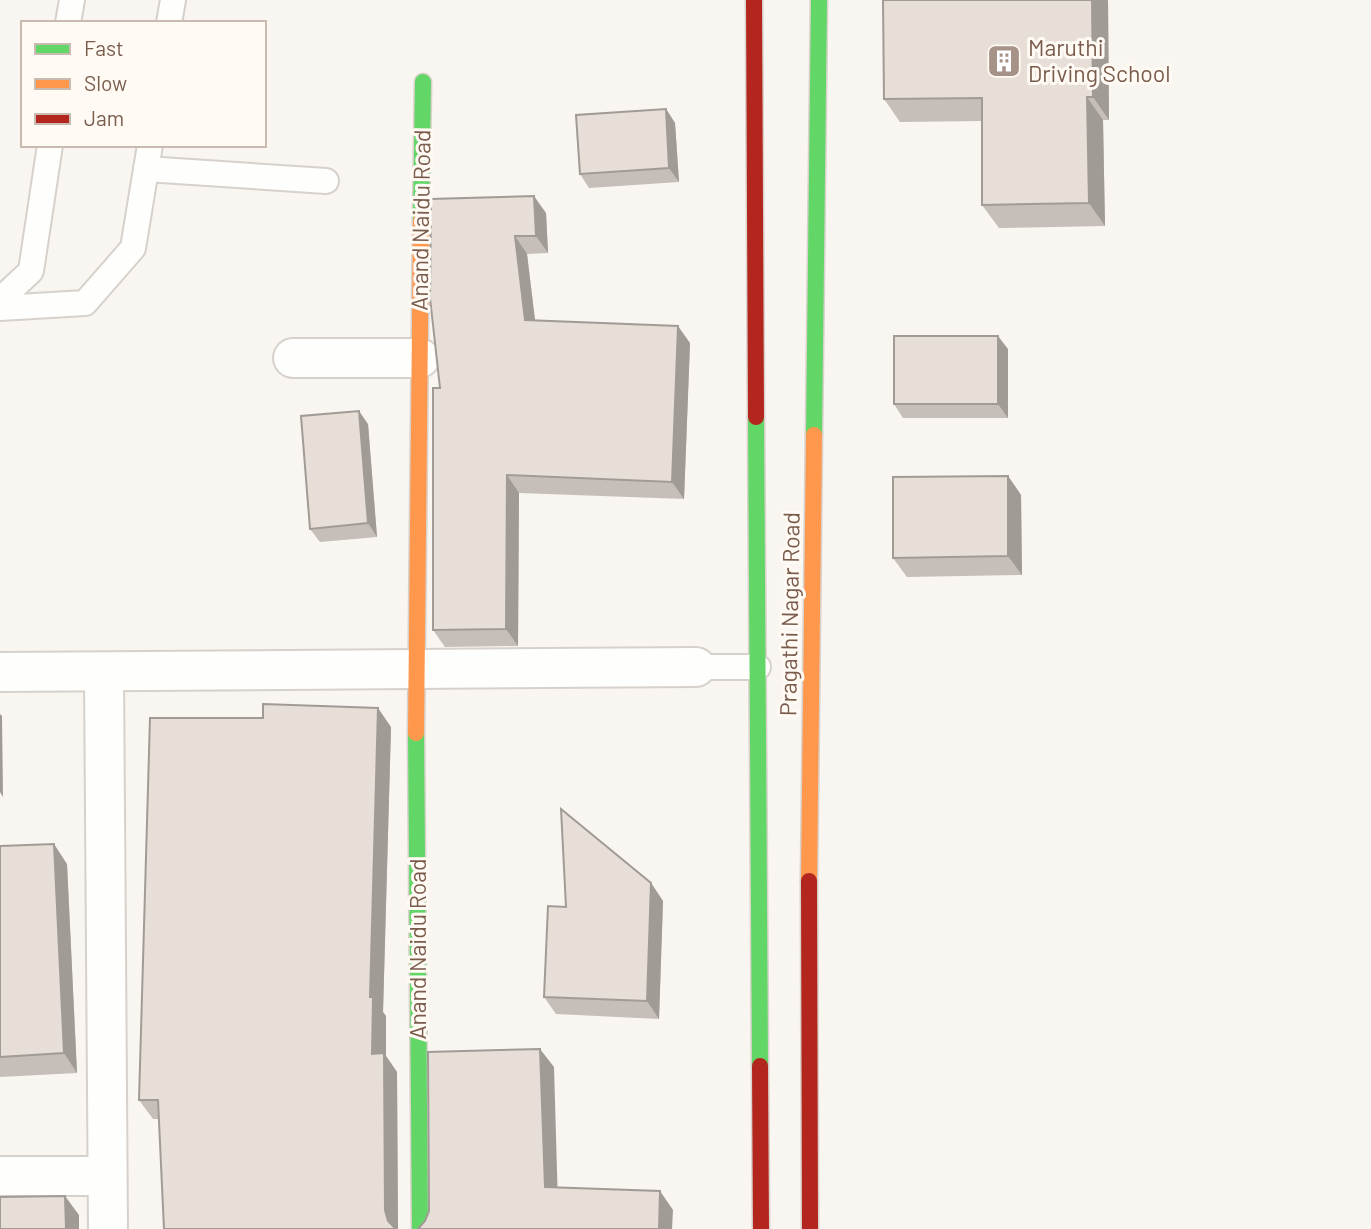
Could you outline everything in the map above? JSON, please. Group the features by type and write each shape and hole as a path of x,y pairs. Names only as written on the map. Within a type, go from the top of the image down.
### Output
{"main road":[{"name":"Pragathi Nagar Road","path":"754,0 761,1229"},
{"name":"Pragathi Nagar Road","path":"810,1229 808,1019 819,0"},
{"name":"Anand Naidu Road","path":"420,1229 416,670 423,82"}],"street":[{"path":"293,358 420,358"},
{"path":"0,672 696,667"},
{"path":"104,672 107,1229"},
{"path":"0,1176 107,1176"}],"lane":[{"path":"68,21 72,0"},
{"path":"169,21 173,0"},
{"path":"0,300 31,271 50,147"},
{"path":"0,308 85,303 133,248 148,157 326,181"},
{"path":"696,667 758,667"}],"building":[{"name":"Maruthi Driving School","path":"883,0 1092,0 1093,97 1087,97 1089,203 982,205 982,98 884,99"},
{"path":"666,109 669,168 580,174 576,115"},
{"path":"534,196 536,236 515,236 525,320 678,326 672,482 507,475 506,629 433,630 433,388 440,388 430,298 431,199"},
{"path":"894,336 998,336 998,404 894,404"},
{"path":"359,411 368,523 310,529 301,416"},
{"path":"1008,476 1008,556 893,558 893,477"},
{"path":"263,704 378,708 370,997 373,997 372,1054 384,1053 385,1210 388,1221 396,1229 164,1229 158,1100 139,1100 150,718 263,718"},
{"path":"561,809 651,883 647,1001 544,997 548,906 566,907"},
{"path":"54,844 64,1053 0,1057 0,846"},
{"path":"540,1049 545,1187 660,1191 659,1229 418,1229 429,1211 428,1052"},
{"path":"65,1196 66,1229 0,1229 0,1197"}],"traffic: fast":[{"path":"814,435 819,0"},
{"path":"421,221 423,82"},
{"path":"756,417 760,1066"},
{"path":"416,733 420,1229"}],"traffic: slow":[{"path":"416,733 421,221"},
{"path":"809,881 814,435"}],"traffic: jam":[{"path":"754,0 756,417"},
{"path":"809,881 810,1229"},
{"path":"760,1066 761,1229"}],"place":[{"name":"Maruthi Driving School","path":"1004,61"}]}
